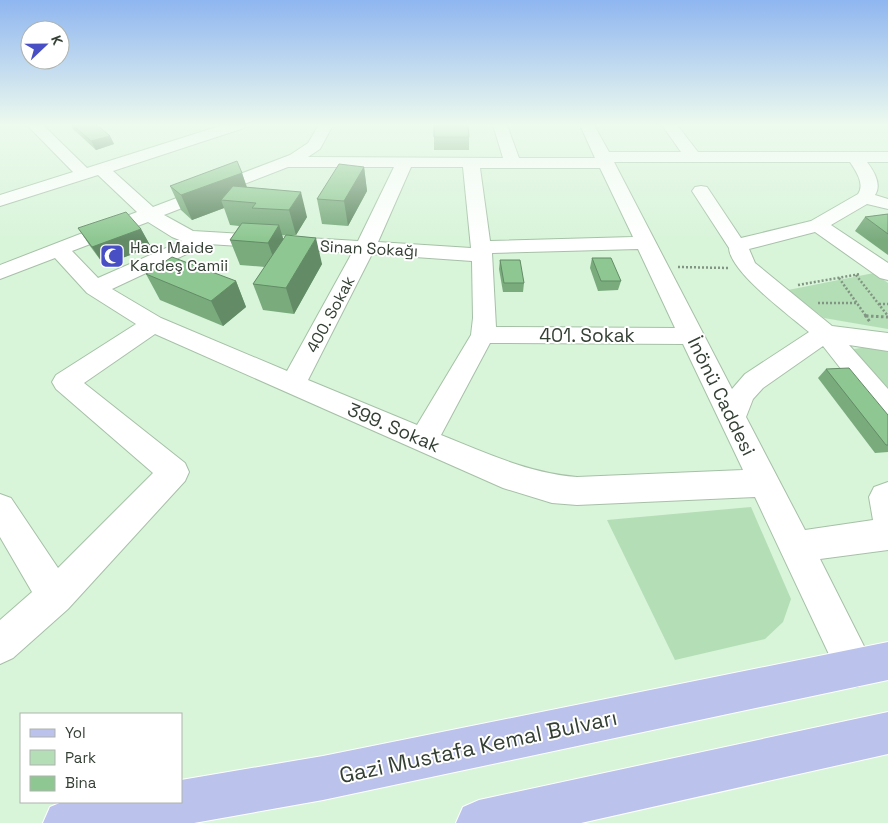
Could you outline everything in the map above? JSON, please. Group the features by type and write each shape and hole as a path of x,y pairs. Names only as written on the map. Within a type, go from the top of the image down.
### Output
{"main road":[{"name":"Gazi Mustafa Kemal Bulvarı","path":"182,803 324,778 872,664"},
{"path":"495,821 888,733"},
{"name":"Gazi Mustafa Kemal Bulvarı","path":"66,823 181,803"}],"street":[{"name":"Sinan Sokağı","path":"83,163 180,234 203,239 365,248 481,251 646,243"},
{"path":"0,201 117,163"},
{"path":"0,272 284,163"},
{"name":"400. Sokak","path":"293,384 365,248 404,163"},
{"path":"423,440 483,335 485,318 481,251 471,163"},
{"name":"İnönü Caddesi","path":"607,163 796,547 872,664"},
{"path":"739,247 745,243 818,225 864,198 869,191 869,184 859,163"},
{"path":"700,191 739,247 740,254 748,268 825,333 888,408"},
{"path":"864,198 888,204"},
{"path":"818,225 886,272"},
{"path":"95,288 203,239"},
{"name":"399. Sokak","path":"59,250 95,288 153,324 514,479 558,490 576,491 764,483"},
{"path":"0,645 54,596 174,472 65,382 153,324"},
{"path":"732,417 742,394 754,381 825,333 887,329"},
{"name":"401. Sokak","path":"483,335 692,336"},
{"path":"888,496 885,497 888,517"},
{"path":"0,508 54,596"},
{"path":"796,547 888,534"}],"path":[{"path":"657,267 748,268"},
{"path":"774,290 856,275 886,272"},
{"path":"856,275 878,304 887,329"},
{"path":"839,278 866,316 887,329"},
{"path":"790,303 857,303"},
{"path":"878,304 888,304"},
{"path":"866,316 887,329"}],"green space":[{"path":"874,273 888,283 888,329 824,318 788,290"},
{"path":"873,346 888,349 888,393 848,350"},
{"path":"751,507 791,599 783,622 765,639 675,660 607,520"}],"building":[{"path":"231,163 238,163 242,173 181,195 170,186"},
{"path":"339,164 364,167 344,201 317,199"},
{"path":"233,186 301,192 289,210 252,208 256,203 221,200"},
{"path":"126,212 141,229 92,247 78,228"},
{"path":"888,214 888,234 865,217"},
{"path":"242,223 279,225 268,243 230,240"},
{"path":"286,235 316,238 286,288 253,284"},
{"path":"172,257 236,281 211,301 146,274"},
{"path":"592,258 611,258 621,281 601,281"},
{"path":"500,260 520,260 524,283 504,283"},
{"path":"849,368 888,415 888,445 886,445 826,369"}],"place":[{"name":"Hacı Maide Kardeş Camii","path":"112,256"}]}
